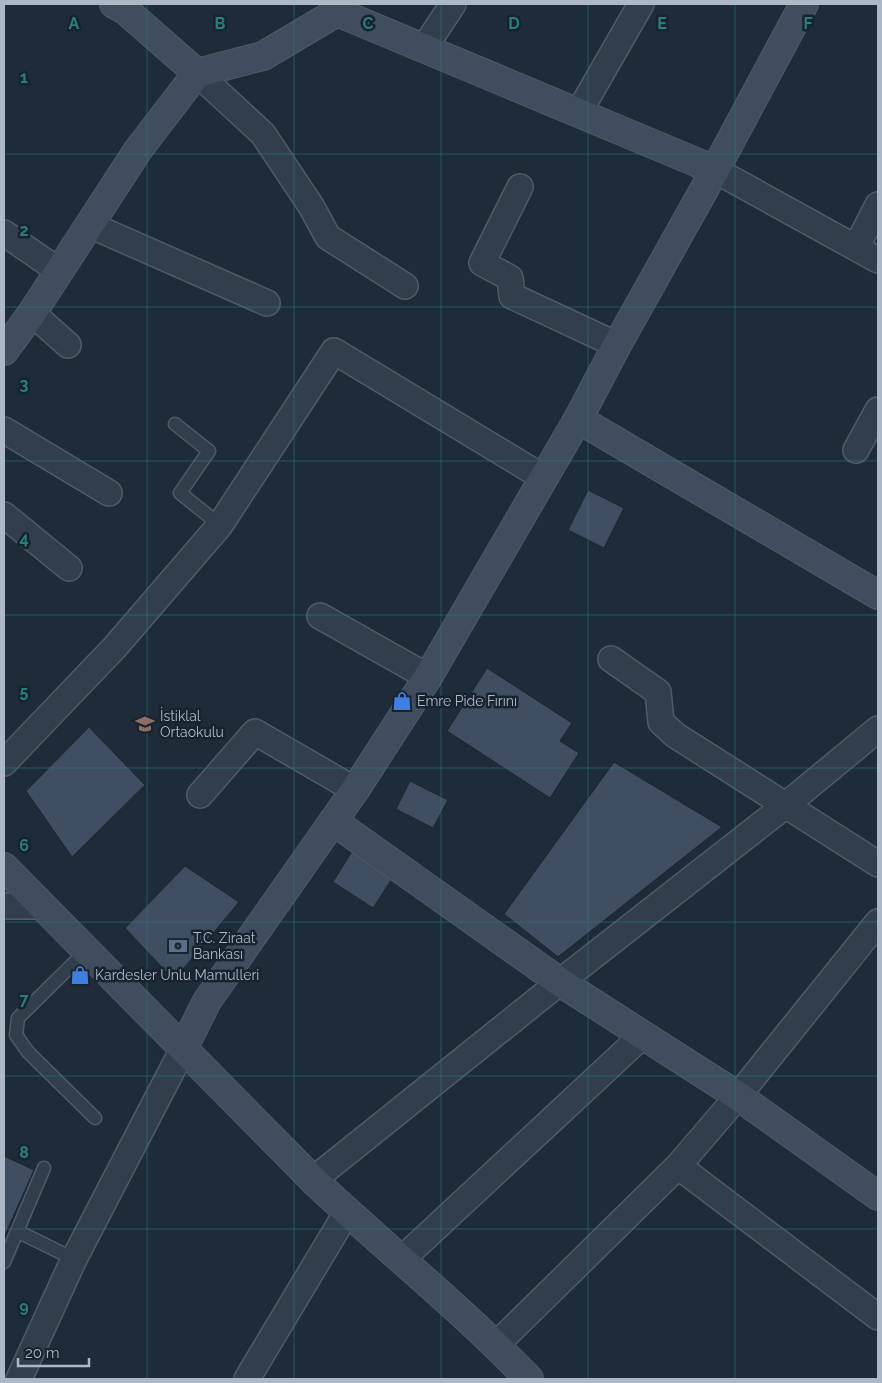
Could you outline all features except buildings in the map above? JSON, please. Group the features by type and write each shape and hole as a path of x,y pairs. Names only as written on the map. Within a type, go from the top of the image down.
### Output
{"street":[{"path":"424,48 453,4"},
{"path":"579,112 641,4"},
{"path":"19,1379 74,1259 207,1001 356,790 428,677 578,419 804,4"},
{"path":"123,6 263,134 311,206 328,236 405,286"},
{"path":"4,351 32,313 138,150 197,73 264,56 338,8 424,48 715,170 878,260"},
{"path":"520,186 482,264 510,278 512,296 617,345"},
{"path":"856,248 878,206"},
{"path":"90,225 267,303"},
{"path":"4,233 59,271"},
{"path":"32,313 68,345"},
{"path":"4,763 114,647 220,525 334,351 544,478"},
{"path":"856,450 878,410"},
{"path":"578,419 878,596"},
{"path":"4,430 109,493"},
{"path":"4,514 69,568"},
{"path":"320,616 428,677"},
{"path":"611,659 658,692 661,722 675,735 878,864"},
{"path":"313,1180 878,730"},
{"path":"200,796 255,732 356,790"},
{"path":"333,821 560,982 738,1096 878,1196"},
{"path":"4,867 313,1180 496,1345 529,1379"},
{"path":"4,906 42,906"},
{"path":"496,1345 678,1166 738,1096 878,922"},
{"path":"401,1260 643,1035"},
{"path":"678,1166 878,1317"},
{"path":"247,1379 347,1212"}],"lane":[{"path":"175,424 209,451 180,493 220,525"},
{"path":"86,951 18,1018 16,1035 28,1052 94,1118"},
{"path":"4,1262 44,1168"},
{"path":"17,1231 74,1259"}],"place":[{"name":"Emre Pide Fırını","path":"402,701"},
{"name":"İstiklal Ortaokulu","path":"145,724"},
{"name":"T.C. Ziraat Bankası","path":"178,946"},
{"name":"Kardesler Unlu Mamulleri","path":"80,975"}]}
